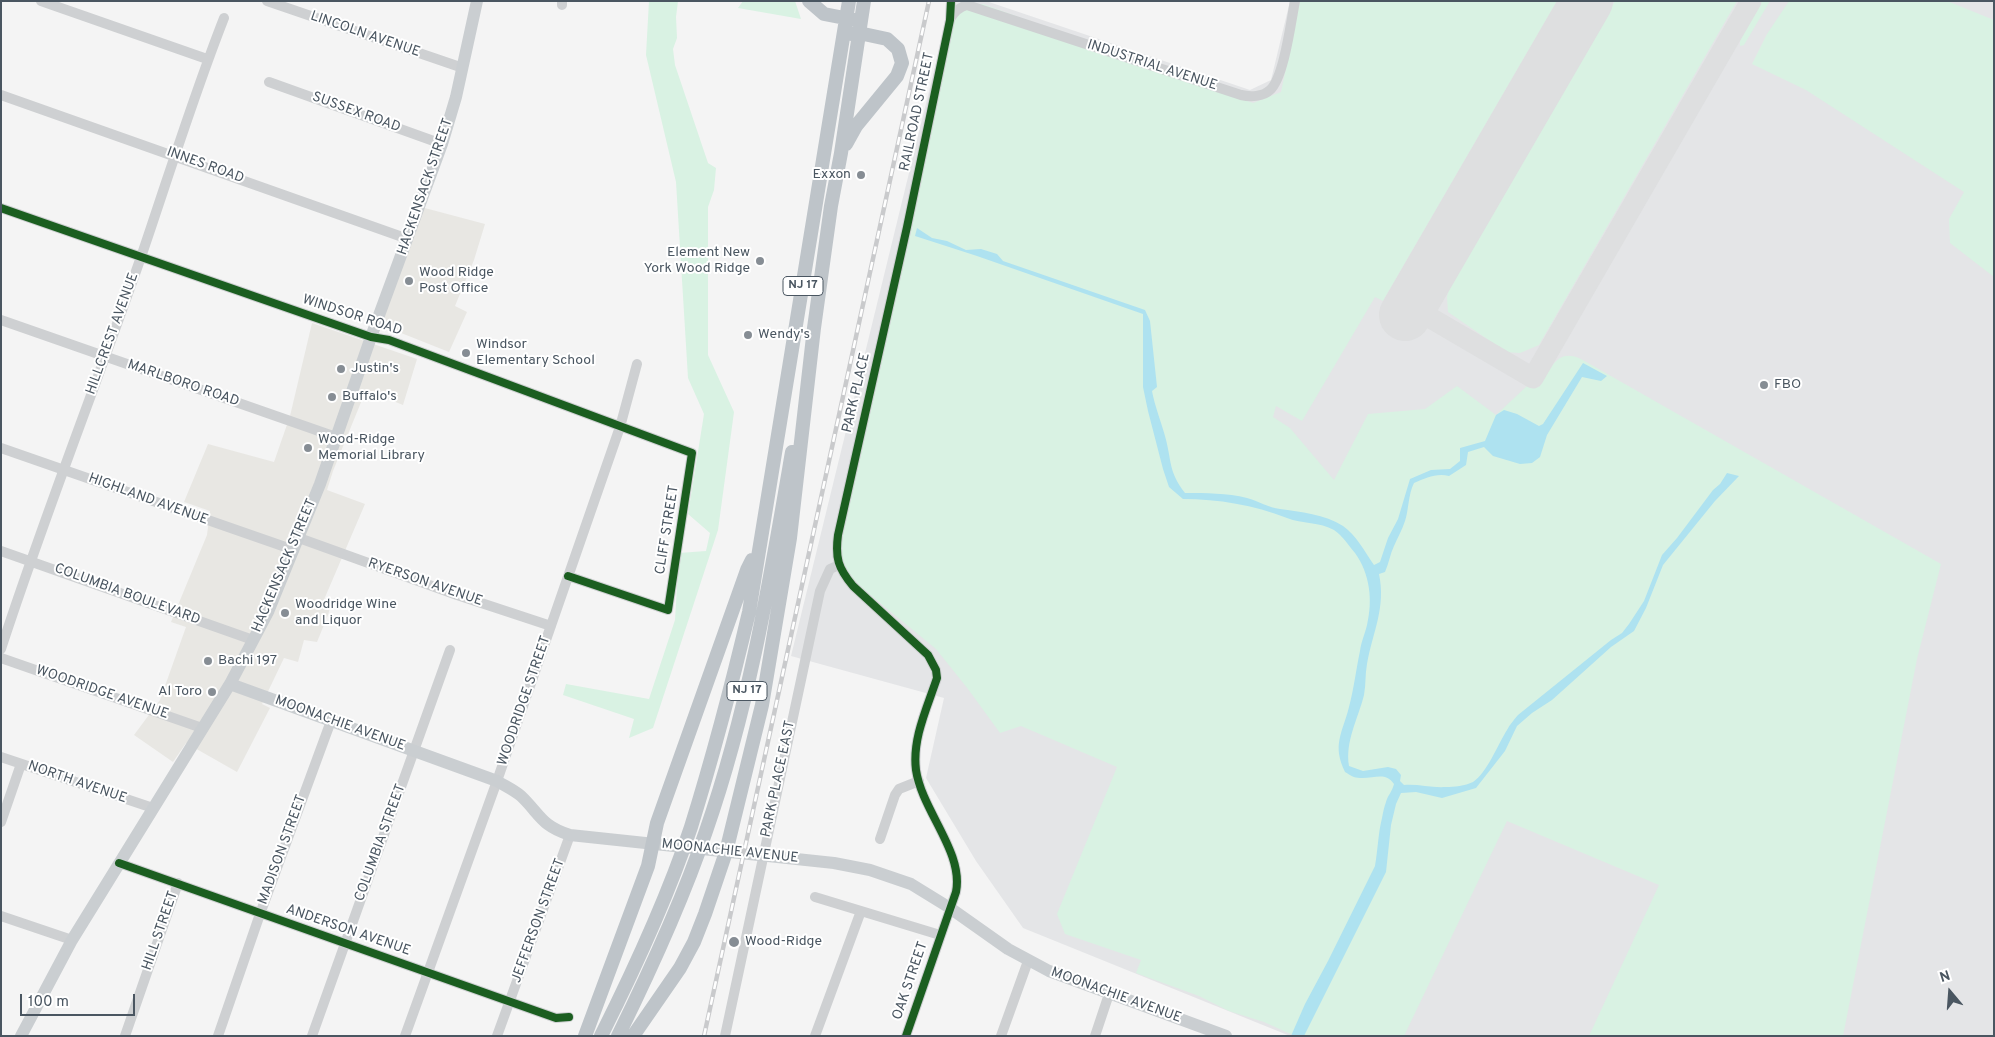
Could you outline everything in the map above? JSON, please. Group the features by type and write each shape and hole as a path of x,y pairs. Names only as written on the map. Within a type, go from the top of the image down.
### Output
{"highway":[{"path":"809,1 824,14 847,18 860,27 887,39 898,49 902,63 897,76 856,126 841,154"},
{"name":"NJ 17","path":"601,1036 646,941 690,829 733,680 748,612 849,1"},
{"name":"NJ 17","path":"618,1036 683,896 706,831 736,733 766,601 814,328 832,198 841,154 864,1"},
{"path":"844,36 860,27"},
{"path":"633,1036 686,957 704,917 726,852 762,705 781,600 798,480 814,328"},
{"path":"585,1036 648,866 657,823 743,579 757,553"}],"main road":[{"name":"HACKENSACK STREET","path":"21,1036 72,940 230,684 268,612 299,538 442,144 459,87 477,1"},
{"name":"MOONACHIE AVENUE","path":"230,684 497,781 523,798 543,821 553,828 570,835 834,863 870,870 911,884 1028,961 1058,975 1217,1034"}],"street":[{"path":"40,1 207,59"},
{"name":"LINCOLN AVENUE","path":"267,1 463,68"},
{"name":"RAILROAD STREET","path":"907,227 950,20 951,1"},
{"name":"INDUSTRIAL AVENUE","path":"950,20 961,6 967,4 1251,97 1266,93 1276,84 1295,1"},
{"name":"HILLCREST AVENUE","path":"1,649 30,561 65,470 141,257 207,59 224,18"},
{"name":"SUSSEX ROAD","path":"269,82 442,144"},
{"name":"INNES ROAD","path":"1,95 408,239"},
{"name":"WINDSOR ROAD","path":"1,208 371,337 389,340 692,454"},
{"name":"PARK PLACE","path":"838,564 836,552 838,535 907,227"},
{"name":"MARLBORO ROAD","path":"1,320 336,436"},
{"name":"WOODRIDGE STREET","path":"404,1036 497,781 620,427 637,364"},
{"name":"HIGHLAND AVENUE","path":"1,448 294,550"},
{"name":"CLIFF STREET","path":"568,576 668,610 692,454"},
{"name":"RYERSON AVENUE","path":"299,538 463,597 551,626"},
{"name":"COLUMBIA BOULEVARD","path":"1,551 253,640"},
{"path":"838,564 843,575 852,586 928,654 936,670 937,678 916,746 918,781 957,872 958,881 950,908"},
{"name":"PARK PLACE EAST","path":"724,1036 820,591 830,569 838,564"},
{"name":"COLUMBIA STREET","path":"312,1036 450,650"},
{"name":"WOODRIDGE AVENUE","path":"1,658 202,728"},
{"name":"MADISON STREET","path":"218,1036 260,914 331,721"},
{"name":"NORTH AVENUE","path":"1,757 152,808"},
{"path":"1,822 22,764"},
{"path":"880,839 895,795 899,790 918,781"},
{"name":"JEFFERSON STREET","path":"498,1036 570,835"},
{"name":"ANDERSON AVENUE","path":"119,863 556,1018 569,1017"},
{"name":"HILL STREET","path":"125,1036 178,883"},
{"path":"815,897 940,935"},
{"name":"OAK STREET","path":"906,1036 950,908"},
{"path":"815,1036 861,911"},
{"path":"1,916 72,940"},
{"path":"1001,1036 1028,961"},
{"path":"1095,1036 1109,994"}],"shaded area":[{"path":"951,1 986,1 1250,90 1271,80 1290,1 1994,1 1994,1036 1290,1036 1023,928 976,861 926,778 944,698 791,656"},
{"path":"421,207 485,224 474,260 455,306 467,312 449,352 381,325"},
{"path":"312,323 417,359 403,405 366,390 327,490 365,504 323,602 330,608 328,615 317,642 304,640 298,662 284,658 262,704 270,708 237,772 186,743 173,762 134,735 160,700 186,627 171,622 207,535 210,511 184,502 208,444 274,462 290,416"}],"green space":[{"path":"649,1 678,1 676,17 677,38 673,49 675,65 708,163 716,168 714,190 708,207 708,355 734,412 718,530 653,728 629,738 634,719 563,695 566,684 649,699 675,620 679,553 706,551 710,533 688,514 704,414 688,378 676,182 646,55"},
{"path":"743,1 795,1 801,19 738,8"},
{"path":"1300,1 1557,1 1383,301 1375,297 1302,421 1276,406 1273,417 1290,428 1334,480 1368,414 1425,409 1457,386 1496,415 1527,386 1530,388 1539,387 1555,362 1560,358 1572,356 1581,359 1941,564 1917,659 1843,1036 1589,1036 1659,885 1507,821 1404,1036 1295,1036 1264,1022 1229,1011 1199,996 1136,973 1141,960 1065,934 1057,914 1117,767 1021,726 1000,733 936,649 862,588 839,565 838,535 951,11 983,4 1253,103 1281,92"},
{"path":"1615,1 1737,1 1539,345 1520,353 1506,352 1448,312 1447,297 1449,289"},
{"path":"1761,1 1770,1 1744,45 1740,46 1740,37"},
{"path":"1789,1 1947,1 1994,20 1994,277 1950,243 1949,219 1964,192 1806,90 1752,64 1767,34"}],"water":[{"path":"917,228 932,238 947,241 966,250 981,249 997,254 1003,261 1145,310 1150,321 1157,387 1152,391 1153,397 1165,436 1173,472 1185,493 1239,496 1268,506 1312,514 1336,522 1352,534 1374,565 1380,562 1388,538 1398,519 1410,479 1431,470 1450,469 1460,461 1460,448 1485,441 1496,415 1504,410 1517,414 1539,426 1543,424 1583,363 1607,376 1601,381 1582,377 1547,435 1540,457 1532,463 1520,464 1493,456 1484,447 1468,452 1466,465 1449,476 1435,476 1414,483 1404,524 1385,572 1379,574 1381,586 1380,609 1367,664 1364,695 1350,739 1348,757 1349,766 1363,771 1388,767 1396,769 1401,775 1400,781 1404,785 1456,786 1473,782 1478,778 1488,765 1509,726 1518,715 1622,633 1644,601 1662,555 1727,473 1739,476 1715,501 1663,565 1646,608 1634,631 1611,647 1552,700 1517,726 1505,751 1476,788 1442,798 1416,792 1401,793 1391,825 1386,872 1304,1036 1291,1036 1305,1004 1375,866 1384,810 1394,784 1391,780 1379,776 1360,778 1350,775 1345,772 1339,754 1340,740 1351,700 1369,616 1369,588 1360,561 1343,538 1329,527 1293,520 1236,504 1183,499 1169,487 1143,387 1143,314 915,236"}],"taxiway":[{"path":"1410,306 1533,378 1751,1"}],"runway":[{"path":"1405,315 1587,1"}],"railway":[{"path":"704,1036 929,1"}],"cycle path":[{"path":"906,1036 956,892 957,877 954,862 926,801 916,770 915,758 918,735 937,678 936,670 928,655 848,580 837,556 837,543 907,227 950,20 951,1"},
{"path":"1,208 371,337 389,340 692,453 668,610 568,576"},
{"path":"119,863 556,1018 569,1017"}],"place":[{"name":"Exxon","path":"861,175"},
{"name":"Element New York Wood Ridge","path":"760,261"},
{"name":"Wood Ridge Post Office","path":"409,281"},
{"name":"Wendy's","path":"748,335"},
{"name":"Windsor Elementary School","path":"466,353"},
{"name":"Justin's","path":"341,369"},
{"name":"FBO","path":"1764,385"},
{"name":"Buffalo's","path":"332,397"},
{"name":"Wood-Ridge Memorial Library","path":"308,448"},
{"name":"Woodridge Wine and Liquor","path":"285,613"},
{"name":"Bachi 197","path":"208,661"},
{"name":"Al Toro","path":"212,692"},
{"name":"Wood-Ridge","path":"734,942"}]}
